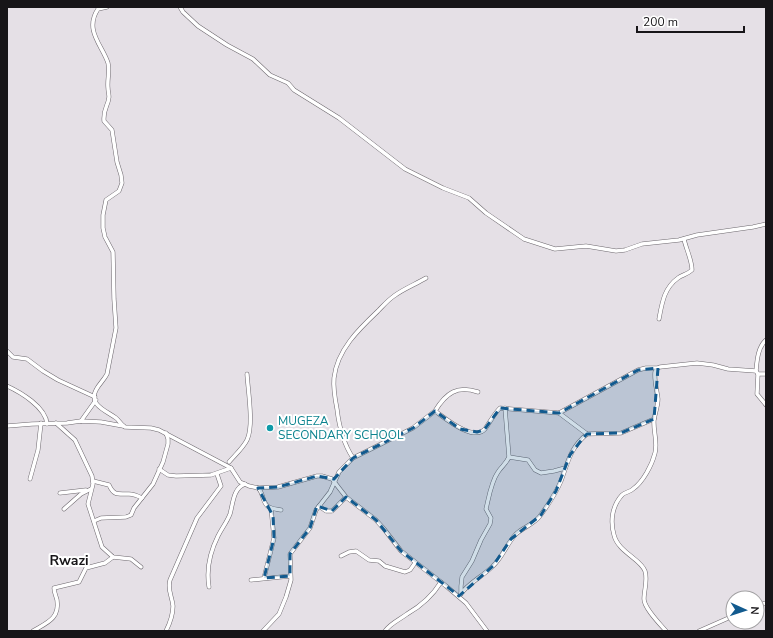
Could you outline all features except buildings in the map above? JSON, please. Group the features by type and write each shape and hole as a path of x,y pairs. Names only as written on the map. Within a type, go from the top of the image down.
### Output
{"street":[{"path":"107,7 98,9 95,14 93,27 94,35 107,62 109,98 104,109 104,121 112,130 117,162 122,175 122,183 120,191 106,200 103,215 103,230 113,252 116,328 107,374 96,389 95,399 97,406 117,418 124,426"},
{"path":"180,7 183,12 198,26 227,45 253,59 270,75 288,83 294,90 339,118 405,169 443,188 469,198 486,213 524,239 555,249 586,246 616,252 642,244 684,239 697,235 766,224"},
{"path":"659,318 662,301 669,286 679,277 692,270 692,266 685,248 684,239"},
{"path":"353,458 345,443 341,431 333,386 339,361 352,337 375,314 394,296 426,278"},
{"path":"766,340 759,349 757,372 757,394 766,405"},
{"path":"7,351 13,357 27,359 58,380 95,399"},
{"path":"559,413 633,373 646,368 697,363 766,374"},
{"path":"658,368 655,374 658,399 654,419 656,440 653,458 637,486 632,491 622,495 613,509 611,519 616,539 629,556 639,563 644,570 646,575 645,603 666,631"},
{"path":"229,462 246,442 248,437 250,405 247,374"},
{"path":"7,386 19,392 40,409 46,416 47,424"},
{"path":"263,631 279,614 290,588 290,554 310,528 316,510 330,492 339,472 353,458 413,428 435,411 442,399 455,391 468,389 478,392"},
{"path":"81,421 95,399"},
{"path":"435,411 460,428 476,432 484,430 500,408 559,413 587,434 622,433 654,419"},
{"path":"460,595 462,577 472,561 490,524 491,518 486,508 493,481 497,473 506,464 509,457 506,408"},
{"path":"7,426 81,421 151,428 166,433 231,468 234,470 237,478 245,484 258,488 278,487 316,476 328,477 334,481 346,497 376,520 401,551 415,563 460,595 487,631"},
{"path":"30,479 38,450 41,423"},
{"path":"56,423 75,440 93,481"},
{"path":"94,521 107,518 128,517 153,484 160,469 168,449 168,438 166,433"},
{"path":"460,595 472,582 483,576 493,566 515,536 535,522 541,515 556,491 575,446 587,434"},
{"path":"509,457 528,460 535,470 541,473 565,468"},
{"path":"160,469 168,475 176,476 217,474 231,468"},
{"path":"166,631 171,618 173,606 169,589 170,580 197,518 221,486 217,474"},
{"path":"93,481 89,489 88,504 102,546 113,557 131,559 141,567"},
{"path":"93,481 109,485 115,493 122,495 130,494 142,498"},
{"path":"209,587 208,572 213,546 230,514 236,492 241,485 245,484"},
{"path":"258,488 262,493 265,504 268,507 281,510"},
{"path":"60,493 89,489"},
{"path":"64,509 89,489"},
{"path":"319,506 326,511 332,512 346,497"},
{"path":"264,578 274,538 271,508"},
{"path":"341,556 349,552 356,551 370,560 379,561 385,566 405,572 410,570 415,563"},
{"path":"33,631 49,622 56,613 57,601 53,590 54,588 79,582 86,568 105,564 113,557"},
{"path":"251,580 290,576"},
{"path":"385,631 397,620 408,614 425,601 441,582"},
{"path":"699,631 725,620"}],"highlighted area":[{"path":"658,368 654,419 621,433 587,434 570,455 556,491 541,515 511,539 493,566 459,596 401,551 376,520 346,497 332,511 317,506 310,528 290,554 290,576 264,578 274,538 273,516 258,488 278,487 317,476 334,479 353,458 413,428 435,411 460,429 477,432 484,430 500,408 559,413 638,370"}],"place":[{"name":"MUGEZA SECONDARY SCHOOL","path":"270,428"}],"district":[{"name":"Rwazi","path":"69,560"}]}
